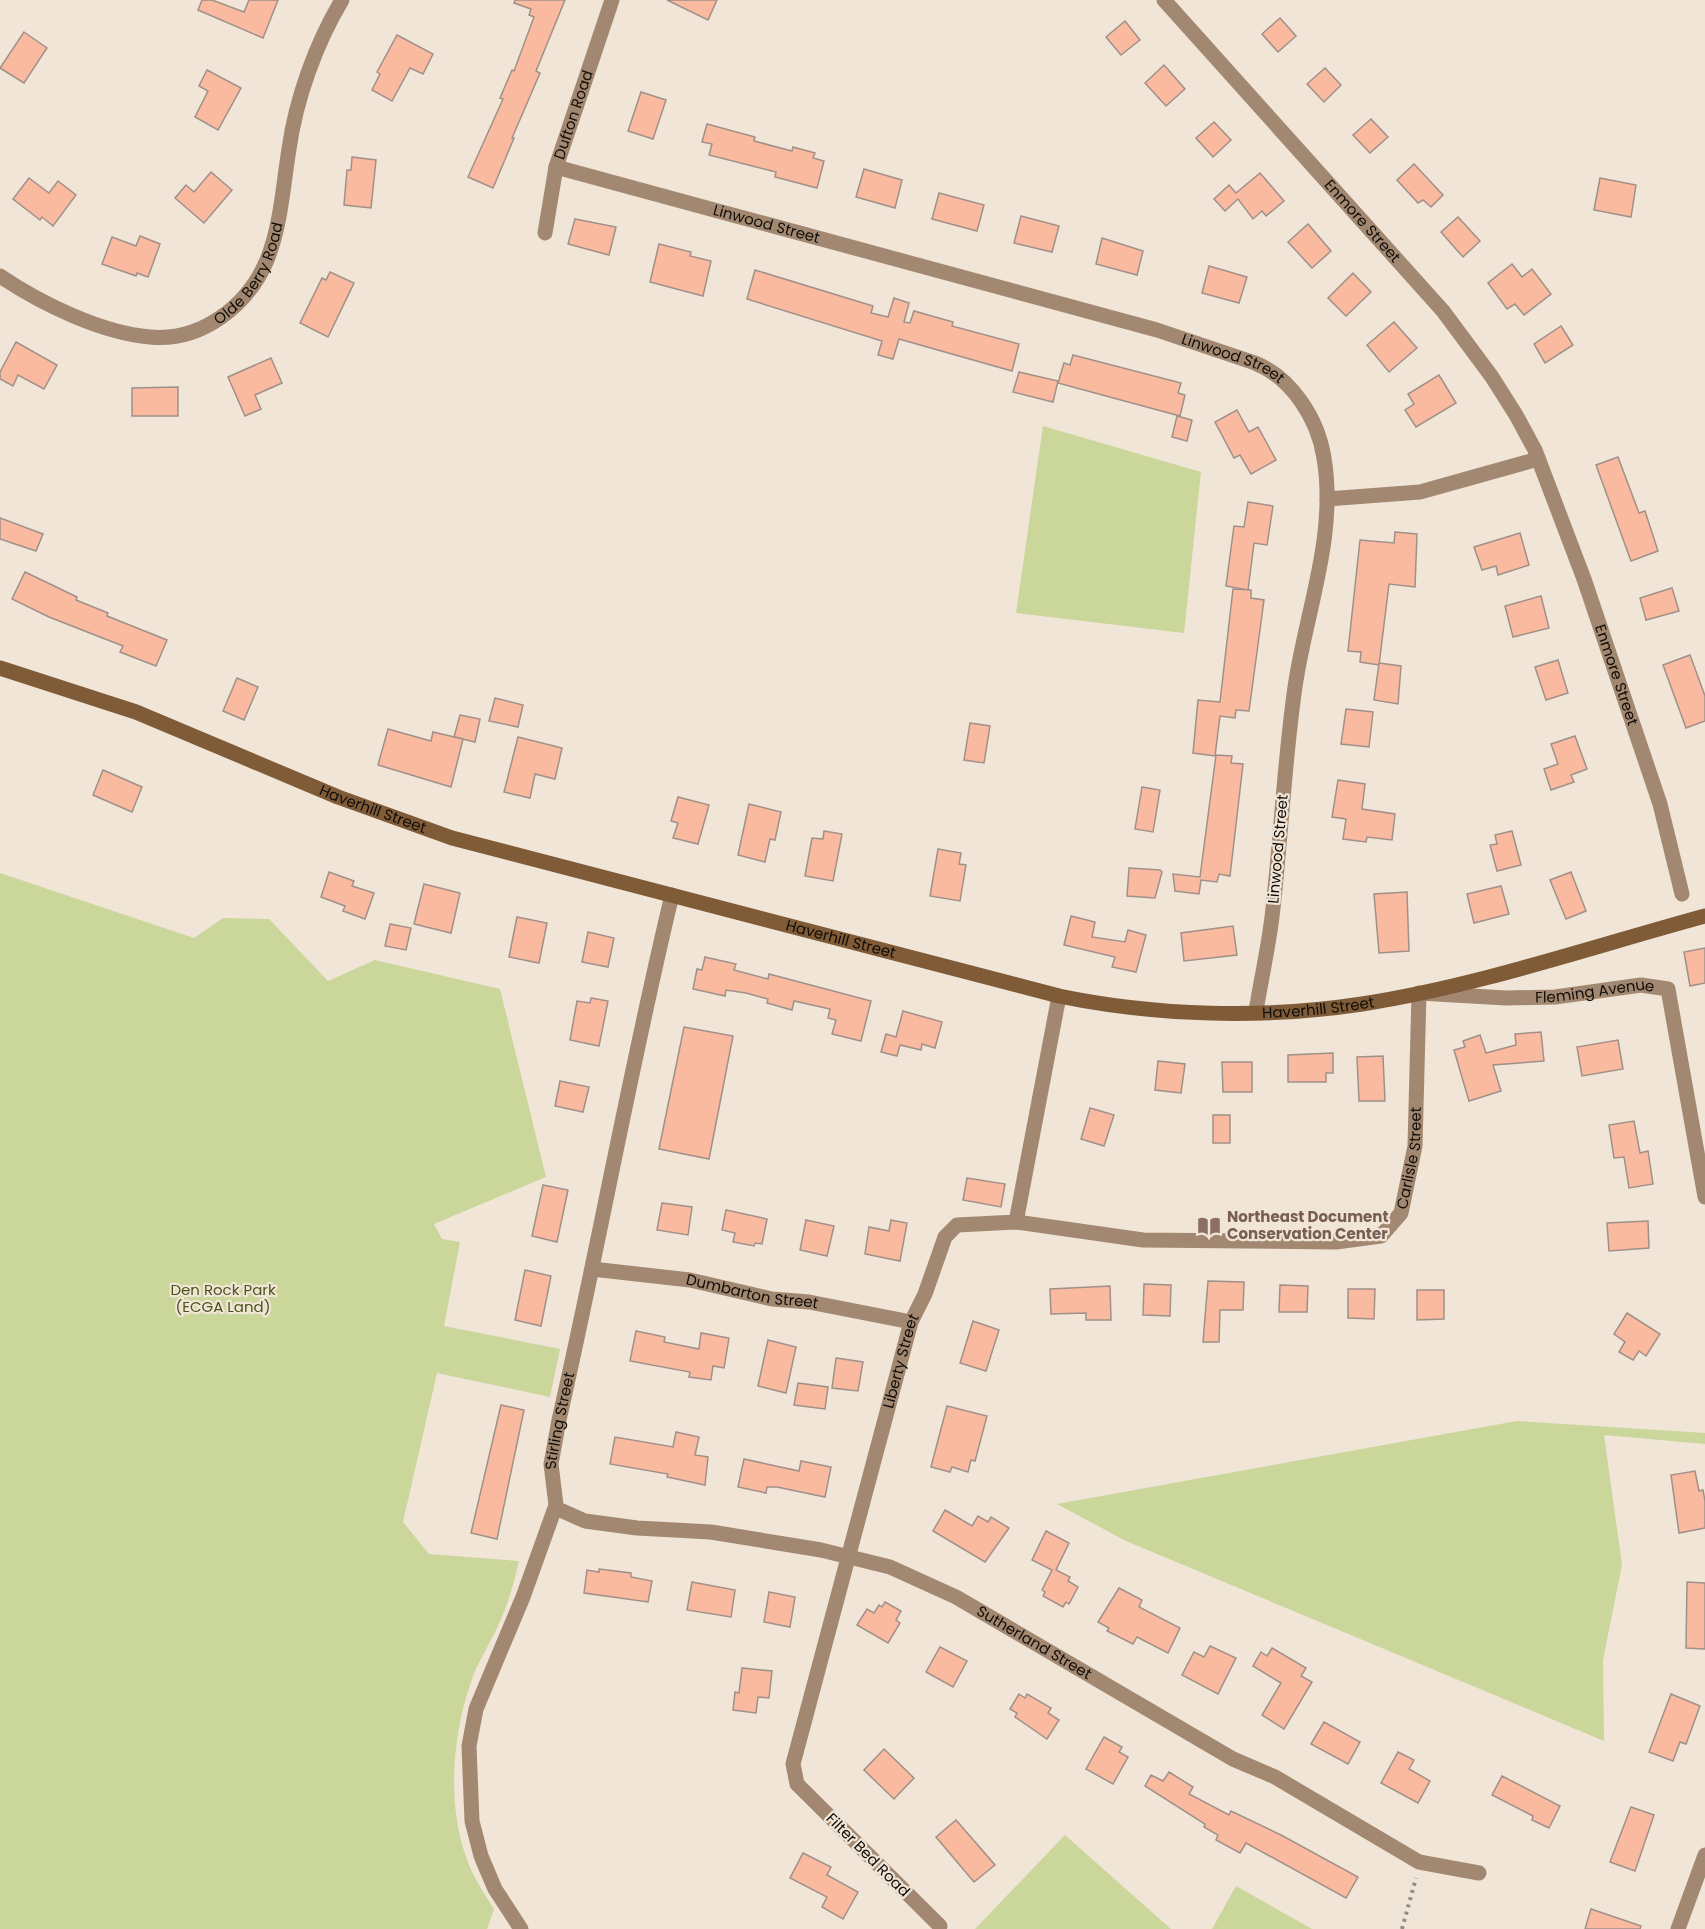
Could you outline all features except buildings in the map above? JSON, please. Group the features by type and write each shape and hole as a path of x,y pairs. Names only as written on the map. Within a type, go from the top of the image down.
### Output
{"main road":[{"name":"Haverhill Street","path":"0,668 136,712 338,797 452,838 1059,996 1131,1009 1215,1013 1361,1004 1419,993 1542,963 1705,916"}],"street":[{"name":"Olde Berry Road","path":"0,276 27,294 70,313 112,328 150,337 176,336 209,325 237,306 256,284 268,258 278,221 289,147 299,105 333,16 342,0"},
{"name":"Dufton Road","path":"545,233 556,167 612,0"},
{"name":"Enmore Street","path":"1164,0 1443,311 1492,377 1538,459 1584,579 1656,792 1682,894"},
{"name":"Linwood Street","path":"556,167 1135,324 1231,354 1271,369 1285,380 1302,404 1319,439 1324,457 1327,500 1316,589 1293,705 1271,919 1256,1011"},
{"path":"1327,500 1420,492 1538,459"},
{"name":"Stirling Street","path":"521,1929 495,1889 481,1856 472,1821 469,1746 476,1709 523,1597 556,1505 550,1464 642,1021 672,895"},
{"name":"Fleming Avenue","path":"1419,993 1506,998 1555,997 1641,985 1668,989 1705,1197"},
{"name":"Carlisle Street","path":"1016,1222 1143,1240 1336,1242 1381,1236 1401,1212 1415,1146 1419,993"},
{"path":"1016,1222 1059,996"},
{"name":"Liberty Street","path":"797,1784 793,1764 911,1322 926,1294 945,1237 957,1225 1016,1222"},
{"name":"Dumbarton Street","path":"592,1269 690,1280 772,1299 809,1302 911,1322"},
{"name":"Sutherland Street","path":"556,1505 558,1509 585,1521 637,1528 711,1532 848,1555 890,1567 956,1597 1233,1759 1275,1777 1419,1862 1479,1873"},
{"name":"Filter Bed Road","path":"797,1784 940,1926"},
{"path":"1678,1929 1705,1854"}],"path":[{"path":"1402,1929 1419,1862"}],"green space":[{"path":"1043,426 1201,472 1184,633 1016,613"},
{"name":"Den Rock Park (ECGA Land)","path":"0,873 194,938 223,918 269,919 328,981 375,960 500,989 546,1177 434,1224 442,1239 460,1242 444,1326 560,1349 550,1397 437,1373 403,1522 429,1554 519,1561 505,1610 475,1671 467,1694 454,1768 454,1793 461,1842 471,1871 494,1909 487,1929 0,1929"},
{"path":"1517,1421 1705,1433 1705,1444 1604,1435 1622,1565 1603,1660 1604,1741 1126,1541 1057,1504"},
{"path":"1065,1835 1171,1929 975,1929"},
{"path":"1236,1886 1312,1929 1212,1929"}],"place":[{"name":"Northeast Document Conservation Center","path":"1209,1226"}]}
